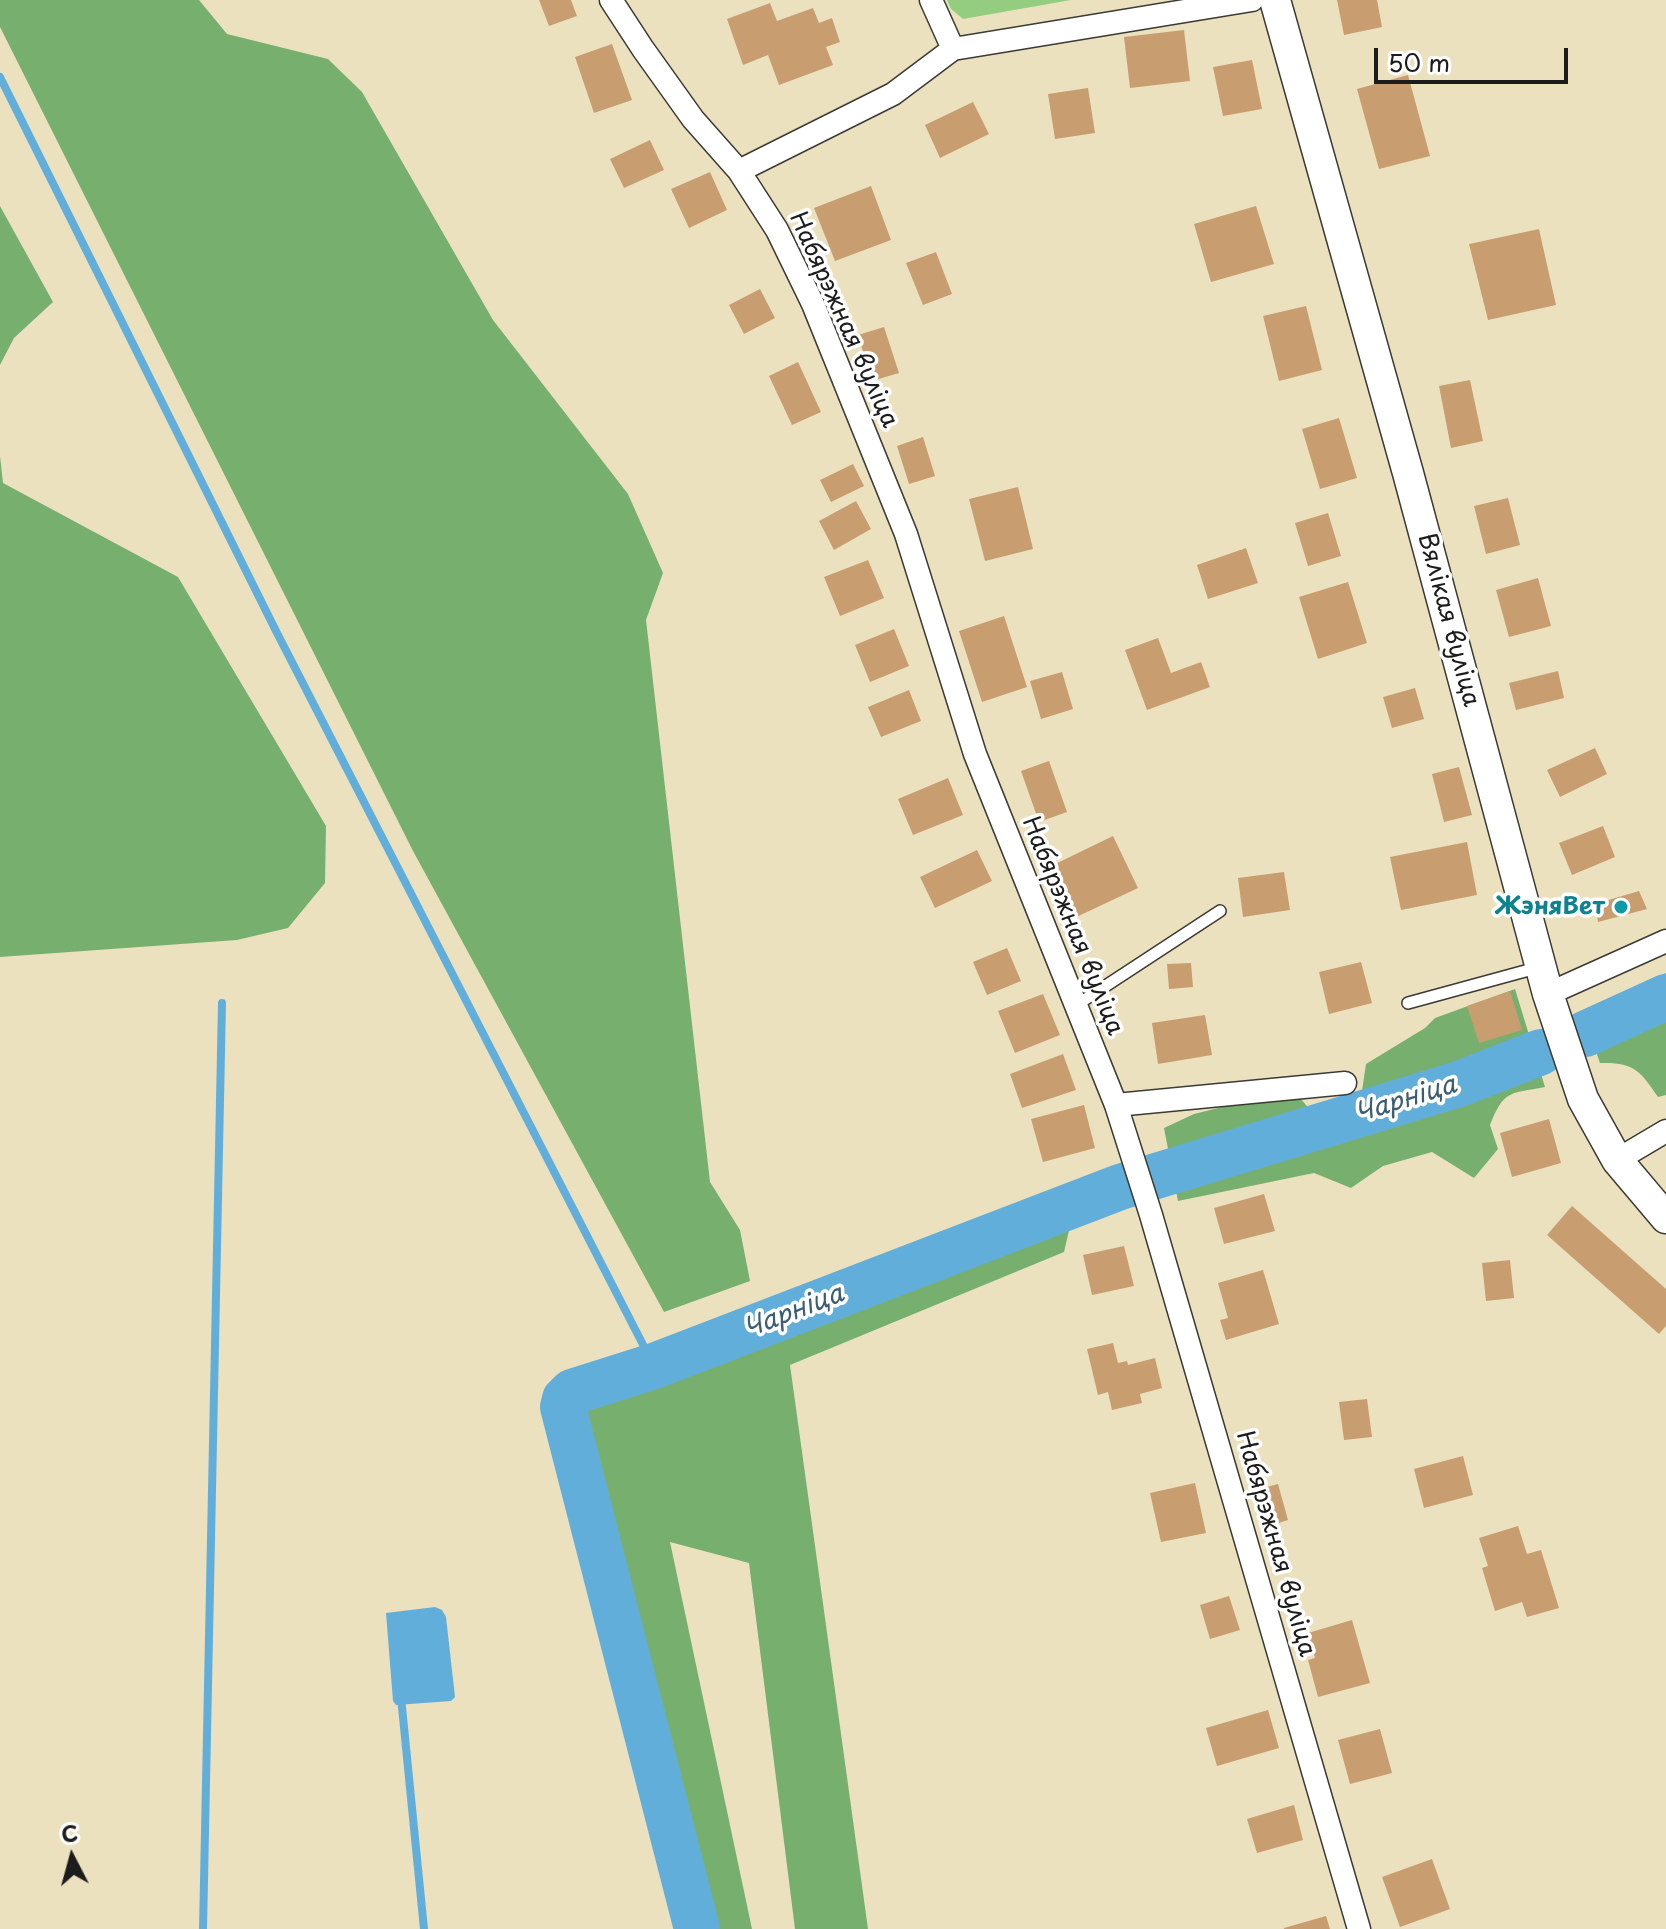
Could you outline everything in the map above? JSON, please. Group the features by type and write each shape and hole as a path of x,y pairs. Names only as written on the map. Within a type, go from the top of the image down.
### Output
{"main road":[{"name":"Вялікая вуліца","path":"1275,0 1404,458 1544,980 1583,1099 1617,1160 1666,1218"}],"street":[{"name":"Набярэжная вуліца","path":"611,0 693,119 739,171 777,230 813,304 906,534 975,754 1116,1105 1151,1215 1359,1929"},
{"path":"931,0 953,49"},
{"path":"739,171 893,94 953,49 1252,0"},
{"path":"1544,980 1666,941"},
{"path":"1116,1105 1345,1083"},
{"path":"1617,1160 1666,1131"}],"lane":[{"path":"1074,1006 1220,911"},
{"path":"1408,1003 1544,980"}],"green space":[{"path":"0,0 199,0 227,34 328,59 362,92 493,320 628,494 663,573 646,620 710,1182 740,1230 750,1281 664,1312 413,851 0,27"},
{"path":"947,0 1071,0 963,19 951,9"},
{"path":"0,206 53,302 14,338 0,365"},
{"path":"0,456 3,483 178,577 326,826 325,883 288,928 237,940 0,957"},
{"path":"1666,973 1666,1095 1658,1097 1635,1070 1620,1064 1600,1063 1583,1014"},
{"path":"1515,989 1545,1087 1515,1093 1499,1105 1490,1125 1498,1149 1474,1178 1432,1152 1383,1166 1351,1188 1314,1173 1178,1201 1164,1128 1194,1114 1275,1094 1300,1098 1311,1111 1362,1091 1366,1064 1425,1028 1435,1018"},
{"path":"1071,1222 1064,1252 790,1365 868,1929 795,1929 749,1563 670,1542 752,1929 712,1929 584,1407 790,1338"}],"water":[{"path":"435,1607 442,1610 446,1617 455,1697 451,1701 396,1705 393,1701 386,1613"}],"building":[{"path":"539,0 571,0 577,16 549,26"},
{"path":"1337,0 1377,0 1382,27 1344,35"},
{"path":"770,3 777,21 813,8 819,23 832,18 840,42 826,47 833,65 779,85 768,55 743,65 727,19"},
{"path":"1184,30 1190,81 1130,88 1124,37"},
{"path":"612,44 632,100 594,113 575,57"},
{"path":"1252,60 1262,109 1223,116 1213,67"},
{"path":"1408,75 1430,156 1379,169 1357,89"},
{"path":"1088,88 1095,133 1055,139 1048,94"},
{"path":"973,102 989,134 940,158 925,125"},
{"path":"650,140 664,170 624,188 610,159"},
{"path":"710,172 727,210 689,228 671,189"},
{"path":"871,186 891,240 835,261 814,208"},
{"path":"1256,206 1274,264 1211,282 1194,224"},
{"path":"1539,229 1556,305 1488,320 1469,244"},
{"path":"936,252 952,294 923,305 906,263"},
{"path":"760,289 775,318 744,334 729,305"},
{"path":"1306,306 1322,370 1279,381 1263,316"},
{"path":"884,327 899,373 872,381 858,335"},
{"path":"798,362 821,412 792,425 769,376"},
{"path":"1470,380 1483,441 1451,448 1439,386"},
{"path":"1339,418 1357,478 1320,489 1302,429"},
{"path":"923,437 935,476 909,484 897,446"},
{"path":"853,464 864,486 831,502 820,480"},
{"path":"1018,487 1033,549 985,561 969,499"},
{"path":"1508,498 1520,545 1486,554 1474,506"},
{"path":"856,501 871,529 834,550 819,521"},
{"path":"1328,513 1341,556 1308,566 1295,523"},
{"path":"1246,548 1258,583 1208,599 1197,565"},
{"path":"868,560 884,598 840,616 824,577"},
{"path":"1538,578 1551,626 1509,637 1496,590"},
{"path":"1348,582 1367,643 1318,659 1299,597"},
{"path":"1004,616 1027,687 982,702 959,631"},
{"path":"894,629 909,666 870,682 855,645"},
{"path":"1158,638 1171,673 1201,662 1210,687 1147,710 1125,650"},
{"path":"1558,671 1564,698 1516,710 1509,683"},
{"path":"1062,672 1073,709 1041,719 1030,681"},
{"path":"1415,688 1424,719 1392,728 1383,697"},
{"path":"909,690 921,721 881,737 868,707"},
{"path":"1595,748 1607,774 1560,797 1547,770"},
{"path":"1049,761 1067,812 1039,822 1021,771"},
{"path":"1459,767 1472,815 1444,822 1432,774"},
{"path":"948,778 963,815 913,835 898,799"},
{"path":"1603,826 1615,857 1572,875 1559,843"},
{"path":"1113,836 1138,888 1070,920 1045,869"},
{"path":"1467,842 1477,895 1401,910 1390,857"},
{"path":"977,850 992,881 935,908 920,877"},
{"path":"1284,872 1290,910 1243,917 1238,878"},
{"name":"ЖэняВет","path":"1639,891 1647,909 1598,922 1595,904"},
{"path":"1007,948 1021,981 987,995 973,962"},
{"path":"1361,962 1372,1003 1329,1014 1319,972"},
{"path":"1191,963 1193,987 1169,989 1167,964"},
{"path":"1510,991 1522,1030 1479,1043 1467,1006"},
{"path":"1043,994 1060,1035 1015,1053 998,1011"},
{"path":"1205,1015 1212,1055 1158,1064 1152,1023"},
{"path":"1063,1054 1076,1090 1022,1108 1010,1074"},
{"path":"1084,1105 1095,1148 1043,1162 1031,1119"},
{"path":"1549,1119 1561,1163 1512,1177 1500,1133"},
{"path":"1264,1194 1275,1231 1224,1244 1214,1208"},
{"path":"1572,1206 1666,1289 1666,1326 1659,1334 1547,1235"},
{"path":"1124,1246 1134,1286 1092,1295 1083,1255"},
{"path":"1510,1260 1514,1298 1486,1301 1482,1263"},
{"path":"1263,1270 1279,1324 1226,1340 1220,1320 1228,1318 1218,1283"},
{"path":"1113,1343 1118,1363 1127,1361 1128,1365 1155,1358 1162,1388 1140,1394 1142,1403 1112,1410 1108,1392 1098,1395 1087,1349"},
{"path":"1367,1399 1372,1437 1344,1440 1339,1402"},
{"path":"1463,1456 1473,1495 1424,1508 1414,1469"},
{"path":"1195,1483 1206,1533 1161,1542 1150,1493"},
{"path":"1278,1484 1288,1520 1266,1527 1256,1490"},
{"path":"1518,1526 1527,1554 1541,1550 1559,1608 1527,1617 1522,1602 1495,1611 1482,1568 1488,1566 1479,1538"},
{"path":"1229,1596 1240,1630 1210,1639 1200,1605"},
{"path":"1352,1620 1370,1683 1318,1697 1308,1660 1315,1658 1308,1633"},
{"path":"1268,1710 1279,1748 1217,1766 1206,1728"},
{"path":"1380,1729 1392,1773 1350,1784 1338,1740"},
{"path":"1294,1805 1303,1840 1257,1853 1247,1819"},
{"path":"1432,1859 1450,1909 1400,1927 1382,1877"},
{"path":"1326,1916 1330,1929 1284,1929 1284,1928"}],"waterway":[{"path":"0,77 276,631 654,1366"},
{"name":"Чарніца","path":"1585,1034 1666,997"},
{"path":"203,1929 222,1003"},
{"name":"Чарніца","path":"697,1929 563,1407 565,1399 572,1392 654,1366 1120,1187 1459,1084 1541,1052"},
{"path":"401,1697 424,1929"}],"place":[{"name":"ЖэняВет","path":"1621,907"}]}
